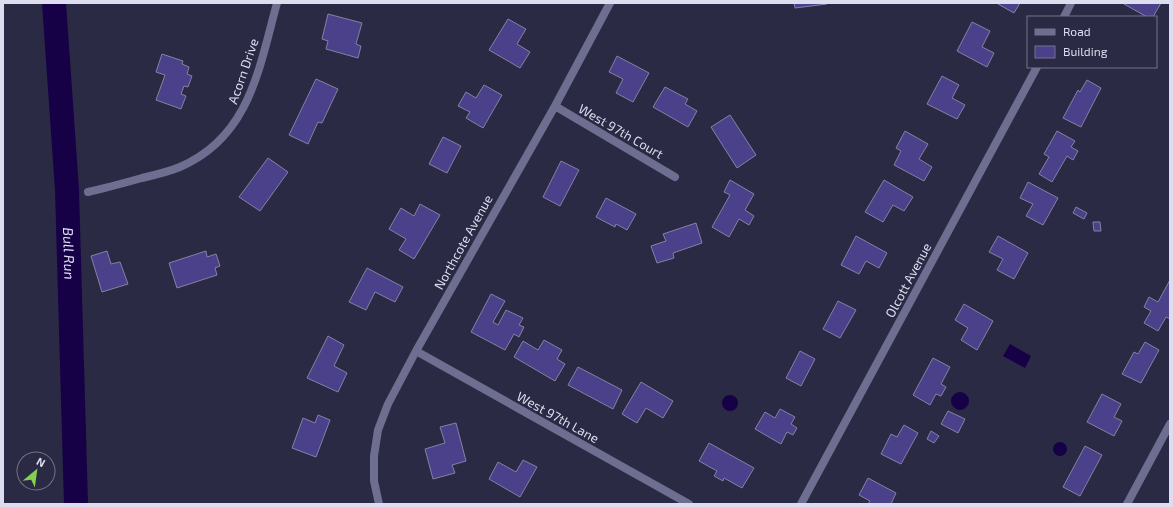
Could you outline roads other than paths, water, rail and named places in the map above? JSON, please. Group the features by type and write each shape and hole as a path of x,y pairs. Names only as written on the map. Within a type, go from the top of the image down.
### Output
{"street":[{"name":"Acorn Drive","path":"88,192 163,173 180,167 204,153 228,132 238,119 252,88 260,66 277,3"},
{"name":"Northcote Avenue","path":"379,504 375,486 375,443 378,430 388,404 610,3"},
{"path":"1064,16 1071,3"},
{"name":"Olcott Avenue","path":"801,504 1036,68"},
{"name":"West 97th Court","path":"554,106 675,176"},
{"name":"West 97th Lane","path":"416,351 690,504"},
{"path":"1127,504 1170,424"}],"waterway":[{"name":"Bull Run","path":"54,3 67,190 76,504"}]}
